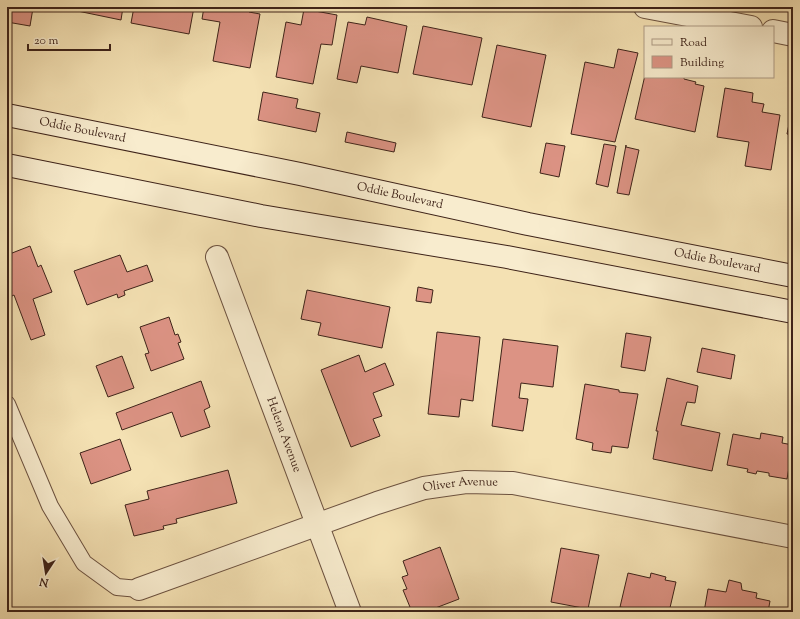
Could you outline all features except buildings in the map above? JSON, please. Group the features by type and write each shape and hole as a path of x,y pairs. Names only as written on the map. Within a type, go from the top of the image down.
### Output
{"main road":[{"path":"646,7 746,26"},
{"path":"774,31 793,35"},
{"name":"Oddie Boulevard","path":"7,115 300,174 528,224 793,276"},
{"path":"7,165 261,216 507,257 793,312"},
{"name":"Helena Avenue","path":"216,257 350,612"},
{"name":"Oliver Avenue","path":"140,589 376,503 424,488 466,482 513,483 793,537"}],"lane":[{"path":"7,404 50,506 84,563 117,587 140,589"}]}
